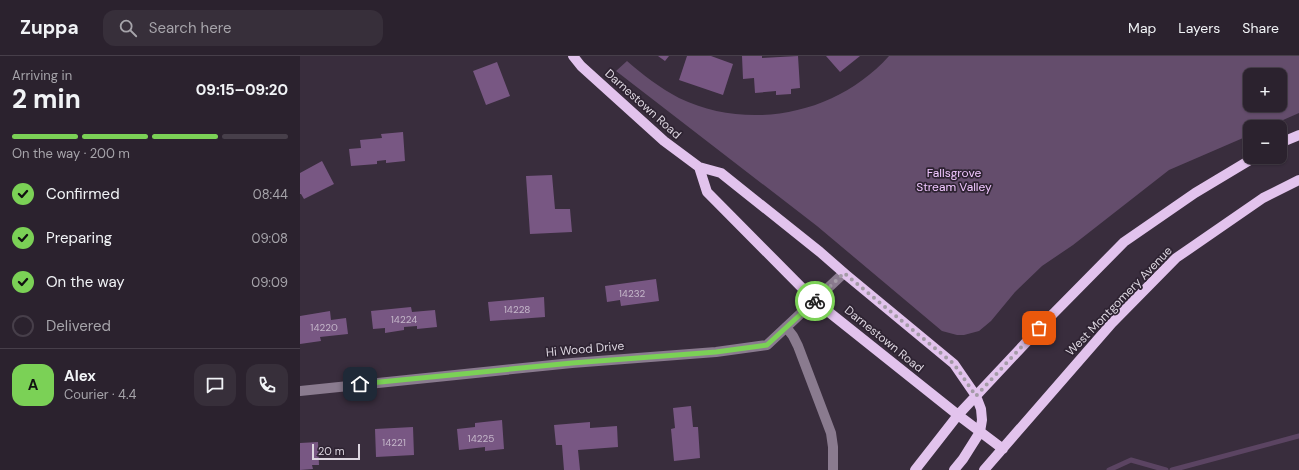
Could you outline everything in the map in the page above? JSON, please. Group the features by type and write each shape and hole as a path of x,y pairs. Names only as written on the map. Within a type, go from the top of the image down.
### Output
{"main road":[{"name":"Darnestown Road","path":"573,56 581,66 664,141 699,167 722,173 820,252 954,364 976,396 981,409 982,420 980,432"},
{"path":"1287,141 1299,135"},
{"path":"915,470 976,396 1049,318 1124,242 1195,193 1243,164"},
{"name":"Darnestown Road","path":"699,167 707,192 815,300 958,416 1003,449"},
{"name":"West Montgomery Avenue","path":"984,470 1112,323 1176,258 1263,198 1299,180"},
{"path":"954,470 963,459 980,432"}],"street":[{"name":"Hi Wood Drive","path":"300,391 572,363 716,352 767,345 844,273"},
{"path":"786,327 798,346 831,434 833,447 833,470"}],"green space":[{"name":"Fallsgrove Stream Valley","path":"889,56 1299,56 1299,113 1283,120 1243,120 1243,138 1169,170 1073,245 1042,266 1015,292 991,321 979,331 964,335 957,335 942,331 817,226 616,71 627,61 652,81 679,98 706,108 734,114 763,115 791,112 818,104 844,92 868,76"}],"building":[{"path":"658,56 669,56 665,61"},
{"path":"687,56 711,56 733,64 723,95 679,80"},
{"path":"742,56 762,56 762,58 798,56 800,88 791,89 791,94 776,95 776,91 755,93 754,78 743,79"},
{"path":"826,56 860,56 840,72"},
{"path":"497,62 510,96 486,105 473,71"},
{"path":"403,132 405,161 386,163 386,160 377,161 377,164 351,166 349,149 361,148 360,140 382,138 381,134"},
{"path":"322,161 334,184 304,199 300,194 300,173"},
{"path":"552,175 555,209 570,209 572,232 530,234 526,176"},
{"path":"656,279 659,301 621,306 620,300 607,302 605,286"},
{"path":"544,297 545,317 490,321 488,302"},
{"path":"411,307 412,312 435,310 437,327 417,329 417,326 404,327 404,330 385,333 385,328 373,329 371,311"},
{"path":"330,311 331,320 346,318 348,334 320,337 321,341 300,344 300,316"},
{"path":"691,406 693,427 698,427 700,458 674,461 671,429 675,428 673,408"},
{"path":"502,420 504,449 485,451 485,447 459,450 457,429 475,427 475,423"},
{"path":"590,422 590,428 617,426 618,447 578,450 580,470 564,470 562,445 556,445 554,425"},
{"path":"413,427 414,455 376,457 375,429"},
{"path":"318,442 319,465 312,465 313,469 300,470 300,443"}],"waterway":[{"path":"1172,470 1299,436"},
{"path":"1109,470 1131,460 1166,470"}],"way so far":[{"path":"815,301 844,273 954,364 976,396 1039,328"}],"route":[{"path":"360,384 572,363 716,352 767,345 815,301"}]}
